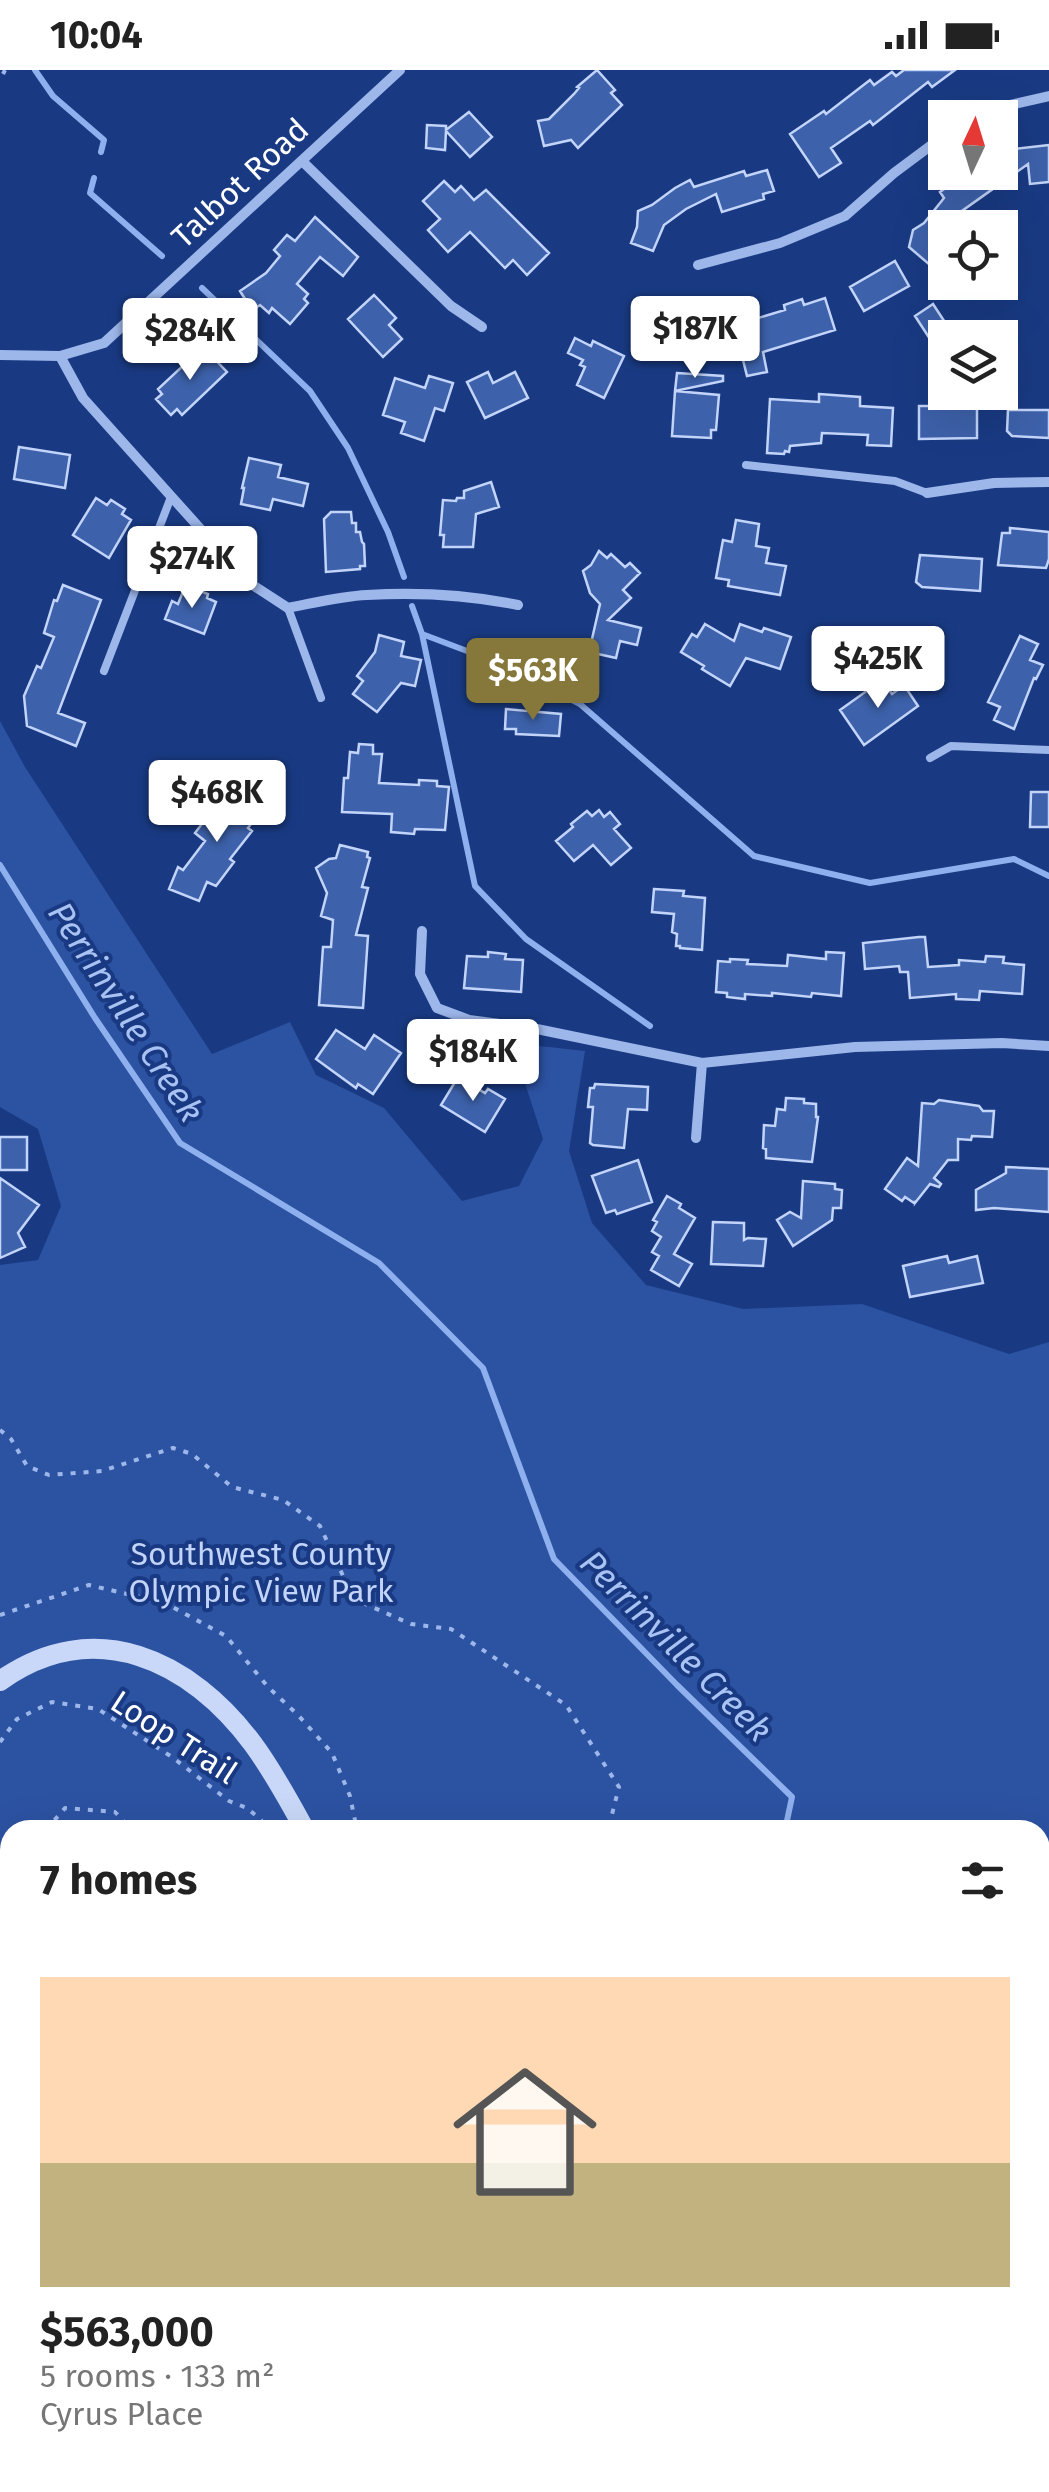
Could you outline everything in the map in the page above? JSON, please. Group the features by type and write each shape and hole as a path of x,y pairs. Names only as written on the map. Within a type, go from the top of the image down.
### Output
{"main road":[{"path":"0,1680 27,1664 72,1650 114,1648 160,1662 196,1685 232,1718 266,1763 299,1820"}],"street":[{"name":"Talbot Road","path":"0,355 60,356 104,343 400,70"},
{"path":"1018,103 1049,96"},
{"path":"698,265 780,243 845,216 928,148"},
{"path":"302,160 451,306 482,327"},
{"path":"60,356 83,398 171,497 248,582 288,608 363,595 418,594 483,598 518,606"},
{"path":"927,493 994,483 1049,482"},
{"path":"422,931 420,974 437,1008 469,1020 532,1028 702,1063 856,1047 1049,1046"},
{"path":"696,1138 702,1063"}],"lane":[{"path":"746,464 895,481 927,493"},
{"path":"104,671 171,497"},
{"path":"288,608 320,698"},
{"path":"930,758 951,746 1049,750"}],"path":[{"path":"0,1430 27,1466 50,1475 102,1470 173,1448 192,1454 232,1488 283,1500 320,1526 344,1578 365,1604 411,1624 450,1628 566,1705 618,1787 610,1820"},
{"path":"0,1615 89,1585 165,1603 226,1636 268,1688 332,1753 350,1796 355,1820"},
{"name":"Loop Trail","path":"0,1742 17,1719 52,1702 98,1709 261,1820"},
{"path":"55,1820 65,1808 115,1812 123,1820"}],"green space":[{"name":"Southwest County Olympic View Park","path":"0,721 25,767 212,1054 290,1022 316,1075 384,1108 462,1201 519,1186 543,1139 512,1043 585,1051 569,1151 592,1223 646,1285 743,1309 862,1304 1009,1354 1049,1342 1049,1820 0,1820 0,1265 38,1260 61,1206 38,1129 0,1107"}],"building":[{"path":"597,70 615,90 611,93 622,105 578,148 571,140 544,146 538,121 549,119"},
{"path":"904,70 955,70 932,87 928,82 873,125 870,121 831,148 841,163 819,177 790,134 824,111 826,114 870,80 874,85 892,72 896,76"},
{"path":"469,112 492,137 470,157 446,131 445,150 426,148 427,125 446,126 446,130"},
{"path":"1049,145 1049,182 1030,184 1028,164 1018,171 1018,149"},
{"path":"767,170 774,191 763,194 764,199 722,212 716,194 664,225 653,251 631,243 638,211 675,188 690,180 694,187 744,171 746,176"},
{"path":"444,181 455,192 461,186 474,200 486,190 549,253 527,275 513,260 505,268 470,232 448,252 428,230 440,219 423,201"},
{"path":"991,190 963,210 934,210 944,198 940,192"},
{"path":"315,217 358,257 343,276 320,257 297,284 308,294 304,299 308,303 290,324 272,308 269,313 260,305 252,310 240,291 266,273 280,256 274,250 287,235 295,241"},
{"path":"928,218 928,263 909,247 913,230"},
{"path":"895,261 909,286 864,311 850,287"},
{"path":"374,295 396,318 389,325 402,339 383,357 348,319"},
{"path":"825,298 835,330 763,352 767,372 747,376 738,340 705,348 703,339 694,340 690,326 693,316 752,304 755,319 785,310 784,305 802,299 804,305"},
{"path":"933,304 943,320 928,320 928,336 915,316"},
{"path":"575,338 591,346 593,341 624,356 604,398 577,385 585,367 580,365 583,360 568,353"},
{"path":"203,347 227,372 182,415 177,409 171,415 156,399 162,394 158,389"},
{"path":"488,372 493,383 515,372 528,398 485,418 467,382"},
{"path":"677,373 723,376 723,381 675,391"},
{"path":"429,376 453,383 444,411 435,408 424,441 401,433 405,422 383,415 395,378 425,388"},
{"path":"675,391 719,395 716,430 711,430 711,438 672,436"},
{"path":"819,394 860,397 860,406 893,408 891,446 867,445 868,435 822,433 821,443 790,446 784,454 767,453 770,399 819,402"},
{"path":"919,406 928,406 928,410 977,410 977,438 919,439"},
{"path":"1008,410 1049,410 1049,438 1012,436 1007,431"},
{"path":"19,447 70,455 65,488 14,479"},
{"path":"249,458 281,465 278,477 308,484 303,506 273,499 270,510 241,504"},
{"path":"491,482 499,507 476,514 473,547 443,547 443,500 464,498 464,491"},
{"path":"96,498 107,505 111,500 125,509 122,514 131,520 109,558 73,535"},
{"path":"331,512 351,512 352,523 356,523 356,532 360,532 364,544 365,566 360,569 326,572 324,519"},
{"path":"736,520 759,524 756,546 769,548 766,563 786,566 780,595 728,586 729,580 716,578 723,540 732,542"},
{"path":"1010,528 1049,532 1046,568 998,565 1002,533 1010,533"},
{"path":"599,551 607,558 611,554 625,567 630,563 640,573 623,590 631,598 608,620 641,628 637,645 620,641 616,658 589,652 600,604 590,593 583,571"},
{"path":"920,555 982,559 980,591 922,587 916,582"},
{"path":"63,585 101,600 58,713 85,723 76,746 27,726 24,696 54,637 44,633"},
{"path":"184,589 208,594 207,598 216,602 204,634 165,619 172,601 178,604"},
{"path":"705,624 734,641 740,624 791,637 780,669 746,658 730,686 681,652 692,634 697,637"},
{"path":"379,635 404,642 401,656 421,660 415,686 401,683 377,712 353,694 363,681 357,676 375,652"},
{"path":"1020,636 1038,644 1030,660 1043,665 1014,729 994,720 1000,707 988,702"},
{"path":"882,680 892,694 904,685 918,706 864,745 840,710"},
{"path":"506,709 561,714 559,736 516,734 516,729 505,729"},
{"path":"359,744 373,745 373,754 382,754 379,783 419,785 419,780 437,781 437,786 449,787 445,830 391,832 392,814 342,812 350,752 358,753"},
{"path":"230,787 261,810 248,828 252,831 230,859 234,862 216,886 207,882 199,901 169,889 178,867 183,870 205,841 195,833"},
{"path":"1031,792 1049,792 1049,827 1030,827"},
{"path":"599,810 604,817 610,812 620,824 614,829 631,848 611,865 593,845 574,861 556,841 587,811 592,816"},
{"path":"340,845 368,852 370,858 362,887 368,888 356,935 368,936 363,1008 319,1005 323,947 331,947 333,920 321,916 327,893 316,868 336,858"},
{"path":"654,889 684,891 683,896 705,898 702,950 676,946 677,934 672,932 674,914 652,912"},
{"path":"925,937 928,967 959,965 959,960 985,962 986,956 1004,957 1003,963 1024,965 1022,994 980,991 979,1000 956,999 956,994 910,998 908,972 900,972 899,966 865,969 863,943"},
{"path":"488,952 506,954 505,959 523,960 521,992 464,988 467,956 488,957"},
{"path":"826,952 844,953 841,996 772,993 745,994 745,999 716,992 718,961 748,960 747,964 787,966 788,955 826,959"},
{"path":"336,1030 365,1049 374,1035 401,1053 373,1094 358,1084 356,1088 316,1059"},
{"path":"458,1077 485,1093 488,1089 505,1099 485,1132 441,1105"},
{"path":"595,1084 648,1087 647,1110 628,1109 624,1148 590,1143 593,1107 588,1107 590,1088"},
{"path":"786,1098 816,1104 812,1162 766,1158 764,1125 775,1126 777,1109 785,1110"},
{"path":"939,1100 994,1111 992,1137 958,1139 958,1160 948,1160 934,1178 941,1184 939,1187 930,1184 915,1203 905,1197 902,1201 885,1189 907,1158 918,1166 922,1103 934,1104"},
{"path":"0,1137 27,1137 27,1170 0,1170"},
{"path":"638,1160 652,1202 617,1214 615,1210 606,1213 592,1176"},
{"path":"1006,1167 1049,1169 1049,1212 976,1210 976,1190 1006,1173"},
{"path":"0,1178 39,1205 18,1233 25,1247 0,1258"},
{"path":"803,1181 835,1184 835,1189 842,1190 841,1208 833,1208 832,1220 793,1246 777,1220 790,1212 801,1218"},
{"path":"667,1196 695,1218 674,1254 692,1264 679,1286 651,1270 659,1256 652,1252 661,1237 652,1231 657,1222 653,1220"},
{"path":"713,1222 744,1223 744,1240 766,1239 763,1266 711,1264"},
{"path":"947,1256 949,1263 977,1256 983,1283 910,1297 903,1266"}],"waterway":[{"path":"35,70 53,96 104,140 101,152"},
{"path":"94,178 90,193 162,256"},
{"path":"202,288 310,391 348,448 388,532 404,577"},
{"path":"412,606 422,634 504,665 580,704 754,856 870,883 1014,859 1049,876"},
{"path":"422,634 475,886 526,939 650,1026"},
{"name":"Perrinville Creek","path":"0,865 95,1018 180,1143 379,1263 483,1368 554,1559 792,1797 787,1820"}]}
